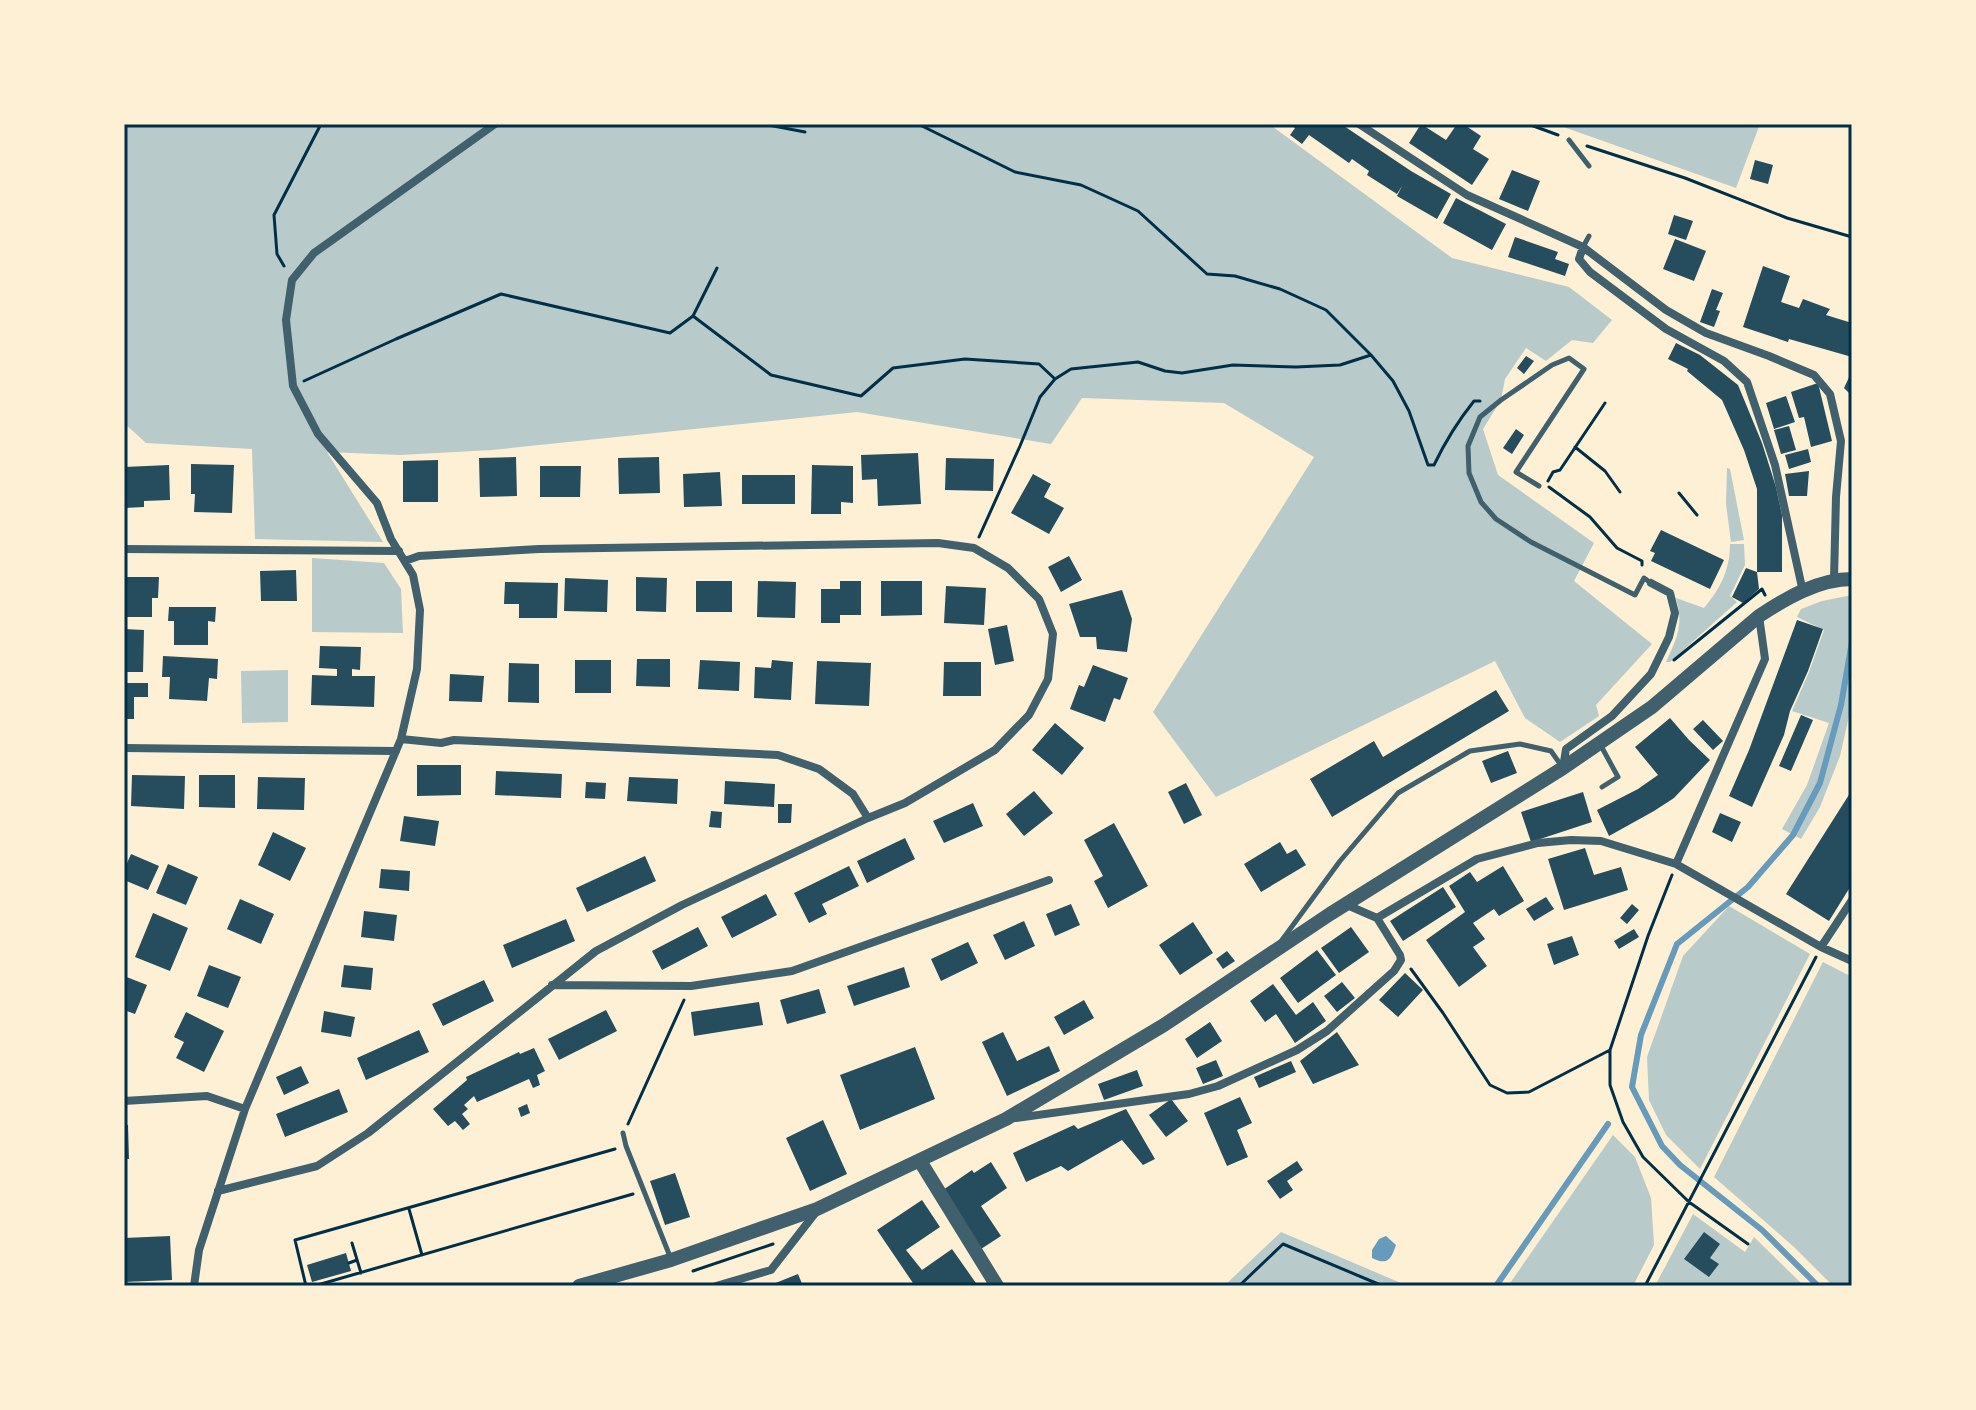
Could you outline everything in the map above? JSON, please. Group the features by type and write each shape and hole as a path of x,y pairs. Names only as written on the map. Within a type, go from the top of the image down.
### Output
{"street":[{"path":"194,1286 199,1250 245,1109 401,739 417,669 420,610 413,575 391,539 377,503 318,434 293,386 286,320 292,280 314,253 495,124"},
{"path":"1359,124 1467,195 1583,247 1666,310 1706,333 1814,375 1830,394 1841,441 1834,579"},
{"path":"1583,247 1579,259 1590,272 1666,329 1724,361 1747,382 1775,465 1803,592"},
{"path":"218,1191 317,1166 368,1133 596,951 682,905 905,803 995,750 1029,715 1048,679 1053,634 1039,599 1008,568 974,548 938,543 539,549 419,556 405,561"},
{"path":"124,549 399,551"},
{"path":"579,1286 671,1260 817,1209 1006,1119 1164,1025 1274,950 1563,768 1652,707 1772,607 1834,579 1852,579"},
{"path":"1563,768 1566,749 1612,716 1651,674 1669,637 1675,613 1670,593 1651,583"},
{"path":"1676,864 1765,659 1759,616"},
{"path":"401,739 778,755 819,769 853,794 868,818"},
{"path":"124,748 396,751"},
{"path":"1377,918 1477,859 1538,843 1601,841 1676,864 1821,947 1852,961"},
{"path":"552,985 691,986 792,971 1049,880"},
{"path":"1821,947 1852,900"},
{"path":"1006,1119 1189,1094 1218,1086 1297,1050 1327,1031 1394,971 1401,960 1377,918 1347,905"},
{"path":"124,1101 207,1096 245,1109"},
{"path":"920,1161 997,1286"},
{"path":"716,1286 771,1270 817,1209"}],"lane":[{"path":"1569,140 1589,166"},
{"path":"1583,247 1589,236"},
{"path":"1539,486 1516,472 1584,369 1569,358 1552,365 1480,417 1468,446 1469,473 1481,502 1496,519 1531,542 1635,595 1644,578 1651,583"},
{"path":"1599,743 1618,777 1602,787"},
{"path":"1274,950 1340,861 1398,793 1470,751 1520,744 1551,751 1563,768"},
{"path":"623,1133 671,1260"}],"path":[{"path":"292,280 277,254 274,215 321,124"},
{"path":"763,124 805,132"},
{"path":"918,124 1015,172 1081,185 1138,211 1207,274 1235,276 1280,289 1326,310 1393,381 1409,411 1428,465 1434,465 1447,438 1474,401 1501,400"},
{"path":"1528,124 1685,178 1787,218 1852,237"},
{"path":"293,386 501,294 670,333 693,316 717,268"},
{"path":"693,316 771,375 861,396 893,368 965,359 1039,364 1055,379"},
{"path":"974,548 1040,397 1055,379 1071,369 1138,362 1182,373 1233,365 1340,365 1371,355"},
{"path":"1605,403 1560,470 1553,472 1546,484 1590,517 1617,548 1642,561"},
{"path":"1575,447 1605,471 1620,492"},
{"path":"1679,493 1697,515"},
{"path":"1651,674 1661,671 1762,589 1772,607"},
{"path":"1676,864 1610,1050 1610,1085 1623,1122 1643,1157 1689,1202 1748,1244"},
{"path":"1645,1286 1821,947"},
{"path":"1401,960 1415,973 1490,1085 1507,1093 1529,1092 1610,1050"},
{"path":"623,1133 691,986"},
{"path":"306,1286 295,1240 626,1146"},
{"path":"314,1286 645,1191"},
{"path":"409,1208 422,1255"},
{"path":"352,1243 361,1273"},
{"path":"1239,1286 1283,1244 1383,1286"},
{"path":"349,1263 357,1260"}],"shaded area":[{"path":"124,124 1269,124 1452,258 1569,287 1612,320 1593,343 1572,340 1546,361 1526,348 1505,379 1501,400 1483,429 1498,475 1594,543 1574,581 1652,644 1596,705 1599,716 1560,742 1525,718 1495,661 1216,797 1153,712 1314,457 1224,403 1082,398 1051,444 857,412 492,450 400,455 327,452 383,542 255,539 252,449 146,443 124,423"},
{"path":"1555,124 1760,124 1736,188"},
{"path":"1727,468 1730,469 1744,540 1731,542 1726,504"},
{"path":"1730,544 1744,544 1745,565 1730,596 1737,602 1670,662 1666,662 1678,631 1676,598 1704,608 1723,579"},
{"path":"312,558 384,563 401,589 403,633 312,632"},
{"path":"1852,595 1852,703 1840,756 1820,807 1801,839 1782,829 1807,785 1829,723 1792,711 1824,630 1797,617 1801,609"},
{"path":"288,670 288,722 242,723 241,671"},
{"path":"1729,906 1810,954 1700,1169 1666,1135 1649,1100 1647,1057 1683,956"},
{"path":"1823,962 1852,977 1852,1286 1833,1286 1794,1247 1714,1177"},
{"path":"1613,1135 1635,1157 1651,1198 1654,1245 1633,1286 1508,1286"},
{"path":"1693,1214 1745,1252 1754,1237 1804,1286 1655,1286"},
{"path":"1281,1232 1408,1286 1224,1286"}],"water":[{"path":"1386,1236 1396,1245 1390,1257 1385,1261 1372,1258 1372,1250 1379,1239"}],"building":[{"path":"1289,124 1341,124 1451,194 1437,219 1397,196 1402,186 1397,194 1367,175 1369,171 1352,159 1349,163 1309,135 1302,144 1290,135 1295,128"},
{"path":"1421,124 1446,140 1457,124 1463,124 1481,136 1473,149 1489,159 1472,185 1409,143"},
{"path":"1755,160 1773,165 1768,184 1750,179"},
{"path":"1512,170 1540,181 1528,211 1499,199"},
{"path":"1456,198 1506,224 1492,250 1443,223"},
{"path":"1674,215 1693,221 1686,240 1668,234"},
{"path":"1515,237 1558,252 1555,259 1569,264 1565,276 1508,257"},
{"path":"1675,239 1706,251 1694,281 1663,269"},
{"path":"1763,266 1790,276 1781,302 1799,308 1803,299 1830,309 1826,315 1852,323 1852,357 1789,339 1788,342 1743,327"},
{"path":"1712,289 1723,293 1716,310 1720,311 1714,327 1700,322"},
{"path":"1676,343 1700,355 1738,385 1776,487 1782,515 1782,572 1757,572 1757,489 1744,450 1722,400 1688,369 1668,359"},
{"path":"1526,356 1534,361 1524,374 1517,368"},
{"path":"1852,371 1852,396 1844,388"},
{"path":"1818,383 1832,441 1811,447 1804,417 1799,418 1791,392"},
{"path":"1786,396 1795,422 1774,429 1766,403"},
{"path":"1789,426 1796,450 1781,454 1774,430"},
{"path":"1516,429 1524,435 1512,454 1503,448"},
{"path":"1808,449 1811,462 1789,469 1785,455"},
{"path":"918,453 921,504 878,506 877,479 862,480 861,455"},
{"path":"516,457 517,496 480,497 479,458"},
{"path":"659,457 660,493 619,494 618,458"},
{"path":"946,458 994,459 993,491 945,490"},
{"path":"438,460 438,502 403,502 403,461"},
{"path":"191,464 234,465 232,513 194,512"},
{"path":"169,465 170,500 144,501 144,507 124,508 124,467"},
{"path":"812,465 853,466 853,503 841,502 841,514 811,514"},
{"path":"540,466 581,466 580,497 540,497"},
{"path":"1809,471 1807,496 1789,496 1785,474"},
{"path":"720,472 722,506 684,507 683,474"},
{"path":"1033,474 1051,484 1044,497 1064,508 1049,534 1011,513"},
{"path":"742,475 795,475 795,504 742,504"},
{"path":"1661,530 1724,560 1710,589 1651,561 1655,553 1650,551"},
{"path":"1069,556 1082,580 1061,592 1048,567"},
{"path":"1746,568 1757,572 1759,589 1743,603 1732,597"},
{"path":"296,570 297,601 261,601 260,571"},
{"path":"124,577 159,577 158,598 152,598 152,617 124,617"},
{"path":"636,577 667,578 666,612 636,611"},
{"path":"565,578 608,580 607,612 564,611"},
{"path":"696,581 732,581 732,612 696,612"},
{"path":"758,581 796,582 795,618 757,617"},
{"path":"840,581 861,581 861,615 840,615 840,623 821,623 821,589 840,589"},
{"path":"881,581 922,581 922,615 881,616"},
{"path":"505,582 558,583 557,618 519,618 519,604 504,604"},
{"path":"946,586 986,588 984,625 944,623"},
{"path":"1122,590 1132,619 1127,652 1097,649 1096,637 1080,637 1069,604"},
{"path":"169,607 216,607 215,622 208,621 208,645 174,645 174,621 168,621"},
{"path":"1797,620 1823,629 1790,711 1784,735 1752,807 1729,796"},
{"path":"1007,625 1014,661 995,665 988,629"},
{"path":"124,629 144,630 143,672 124,672"},
{"path":"320,646 361,647 360,670 352,669 352,676 375,676 374,707 311,705 312,675 337,676 337,669 319,668"},
{"path":"163,656 218,659 217,679 209,678 207,701 169,699 170,677 162,677"},
{"path":"637,659 670,659 670,687 636,686"},
{"path":"575,660 611,660 611,693 575,693"},
{"path":"700,660 740,662 739,691 698,689"},
{"path":"772,660 793,662 791,700 754,698 755,667 771,668"},
{"path":"817,661 871,663 869,706 815,704"},
{"path":"944,662 981,662 981,696 943,696"},
{"path":"509,663 539,664 539,703 508,702"},
{"path":"1093,665 1128,678 1120,700 1114,698 1105,722 1070,709 1079,685 1084,687"},
{"path":"450,674 484,676 482,702 449,701"},
{"path":"124,683 148,683 148,697 134,697 134,719 124,719"},
{"path":"1496,690 1509,711 1332,817 1310,779 1374,741 1383,757"},
{"path":"1801,715 1813,720 1791,771 1779,766"},
{"path":"1670,718 1710,760 1674,798 1609,836 1597,810 1658,775 1635,747"},
{"path":"1703,720 1723,741 1713,750 1693,729"},
{"path":"1055,723 1084,748 1062,775 1032,750"},
{"path":"1508,751 1517,773 1491,783 1482,761"},
{"path":"417,765 461,765 461,795 417,796"},
{"path":"496,771 562,774 561,798 495,795"},
{"path":"132,775 185,776 184,809 131,806"},
{"path":"199,775 235,775 235,808 199,807"},
{"path":"258,777 305,778 304,810 257,809"},
{"path":"629,777 678,779 677,804 627,801"},
{"path":"725,781 775,784 774,807 724,804"},
{"path":"586,782 606,783 605,799 585,798"},
{"path":"1186,783 1202,815 1184,824 1168,792"},
{"path":"1852,790 1852,884 1829,921 1786,894"},
{"path":"1034,791 1053,813 1024,836 1006,814"},
{"path":"1583,792 1592,822 1531,842 1521,812"},
{"path":"973,803 983,826 944,843 933,821"},
{"path":"778,804 792,804 791,823 778,823"},
{"path":"711,811 722,812 721,828 709,827"},
{"path":"1720,813 1741,822 1732,842 1712,832"},
{"path":"404,816 439,821 435,846 400,841"},
{"path":"1114,823 1148,886 1108,908 1094,881 1103,876 1084,840"},
{"path":"273,832 306,848 290,881 258,865"},
{"path":"905,838 915,859 867,883 857,861"},
{"path":"1280,842 1287,854 1296,849 1306,865 1261,892 1244,864"},
{"path":"1585,848 1594,875 1621,867 1628,890 1564,910 1548,859"},
{"path":"131,854 159,866 148,890 124,880 124,870"},
{"path":"645,856 656,881 587,912 576,888"},
{"path":"168,864 198,877 186,905 156,893"},
{"path":"849,866 859,886 822,904 827,914 809,923 794,893"},
{"path":"1503,866 1524,901 1499,916 1494,909 1473,923 1485,939 1473,947 1487,966 1459,987 1426,940 1465,912 1449,886 1470,872 1477,882"},
{"path":"381,869 410,871 409,891 379,888"},
{"path":"1443,887 1456,907 1403,941 1390,921"},
{"path":"766,894 777,915 732,938 721,917"},
{"path":"1546,897 1554,909 1534,921 1526,909"},
{"path":"240,899 274,914 261,944 227,929"},
{"path":"1071,904 1080,925 1055,936 1046,914"},
{"path":"1632,904 1639,910 1627,924 1620,918"},
{"path":"364,911 397,915 394,941 361,937"},
{"path":"153,913 188,928 170,971 135,957"},
{"path":"566,919 575,941 512,968 503,945"},
{"path":"1024,921 1035,946 1005,960 993,935"},
{"path":"1193,922 1213,953 1180,975 1159,945"},
{"path":"698,927 708,946 662,970 652,951"},
{"path":"1351,927 1369,952 1339,973 1321,948"},
{"path":"1634,929 1639,937 1619,949 1614,941"},
{"path":"1572,936 1579,955 1554,965 1547,944"},
{"path":"968,942 978,963 941,981 931,959"},
{"path":"1317,950 1336,975 1298,1003 1280,978"},
{"path":"1227,951 1235,961 1223,969 1216,959"},
{"path":"209,965 241,977 228,1008 197,996"},
{"path":"344,965 373,968 371,990 341,987"},
{"path":"904,967 910,987 854,1006 847,986"},
{"path":"1405,973 1423,990 1398,1017 1379,1000"},
{"path":"124,976 147,985 135,1014 124,1010"},
{"path":"484,980 494,1001 443,1026 432,1004"},
{"path":"1342,982 1355,998 1337,1012 1324,996"},
{"path":"1273,984 1296,1015 1313,1002 1326,1021 1295,1043 1276,1014 1265,1022 1250,1001"},
{"path":"819,989 826,1013 787,1024 780,1000"},
{"path":"1084,1000 1094,1018 1064,1035 1054,1017"},
{"path":"759,1002 763,1025 694,1036 691,1012"},
{"path":"606,1010 617,1031 559,1060 548,1039"},
{"path":"324,1011 355,1017 351,1037 321,1032"},
{"path":"186,1012 224,1031 204,1072 176,1058 184,1042 174,1037"},
{"path":"1210,1022 1222,1041 1197,1058 1185,1039"},
{"path":"419,1030 429,1052 366,1080 357,1058"},
{"path":"1003,1032 1017,1061 1049,1046 1060,1071 1007,1096 982,1042"},
{"path":"1337,1032 1359,1065 1313,1084 1300,1061"},
{"path":"915,1047 935,1099 860,1130 840,1075"},
{"path":"534,1048 545,1071 537,1075 540,1085 533,1088 529,1079 477,1102 474,1096 464,1105 468,1109 462,1114 470,1124 463,1130 455,1121 448,1126 433,1109 467,1080 466,1077"},
{"path":"1216,1060 1223,1076 1203,1084 1196,1068"},
{"path":"1291,1061 1296,1072 1259,1088 1254,1077"},
{"path":"301,1066 309,1083 284,1095 276,1077"},
{"path":"1137,1070 1143,1086 1104,1100 1098,1084"},
{"path":"339,1089 348,1112 285,1137 276,1114"},
{"path":"1240,1097 1252,1123 1237,1130 1248,1157 1227,1166 1204,1113"},
{"path":"1171,1099 1188,1121 1166,1137 1149,1115"},
{"path":"527,1104 530,1113 521,1117 518,1108"},
{"path":"1126,1109 1155,1159 1143,1165 1122,1140 1068,1171 1061,1166 1026,1182 1013,1153 1074,1125 1078,1129"},
{"path":"823,1120 847,1174 810,1191 786,1138"},
{"path":"124,1125 128,1125 129,1159 124,1159"},
{"path":"1297,1161 1303,1170 1287,1181 1293,1190 1280,1199 1267,1181"},
{"path":"991,1162 1007,1188 981,1206 1001,1236 981,1249 943,1190 972,1170 974,1173"},
{"path":"675,1173 690,1217 665,1225 650,1181"},
{"path":"922,1200 940,1227 906,1250 922,1270 952,1249 978,1286 915,1286 877,1230"},
{"path":"1704,1232 1720,1244 1710,1258 1719,1264 1709,1277 1684,1259"},
{"path":"170,1236 172,1280 124,1282 124,1238"},
{"path":"346,1253 351,1271 312,1282 307,1265"},
{"path":"798,1274 803,1286 768,1286"}],"waterway":[{"path":"1818,1286 1762,1230 1680,1165 1662,1146 1632,1087 1641,1035 1677,944 1748,887 1793,835 1820,783 1841,705 1852,642"},
{"path":"1496,1286 1608,1124"}]}
